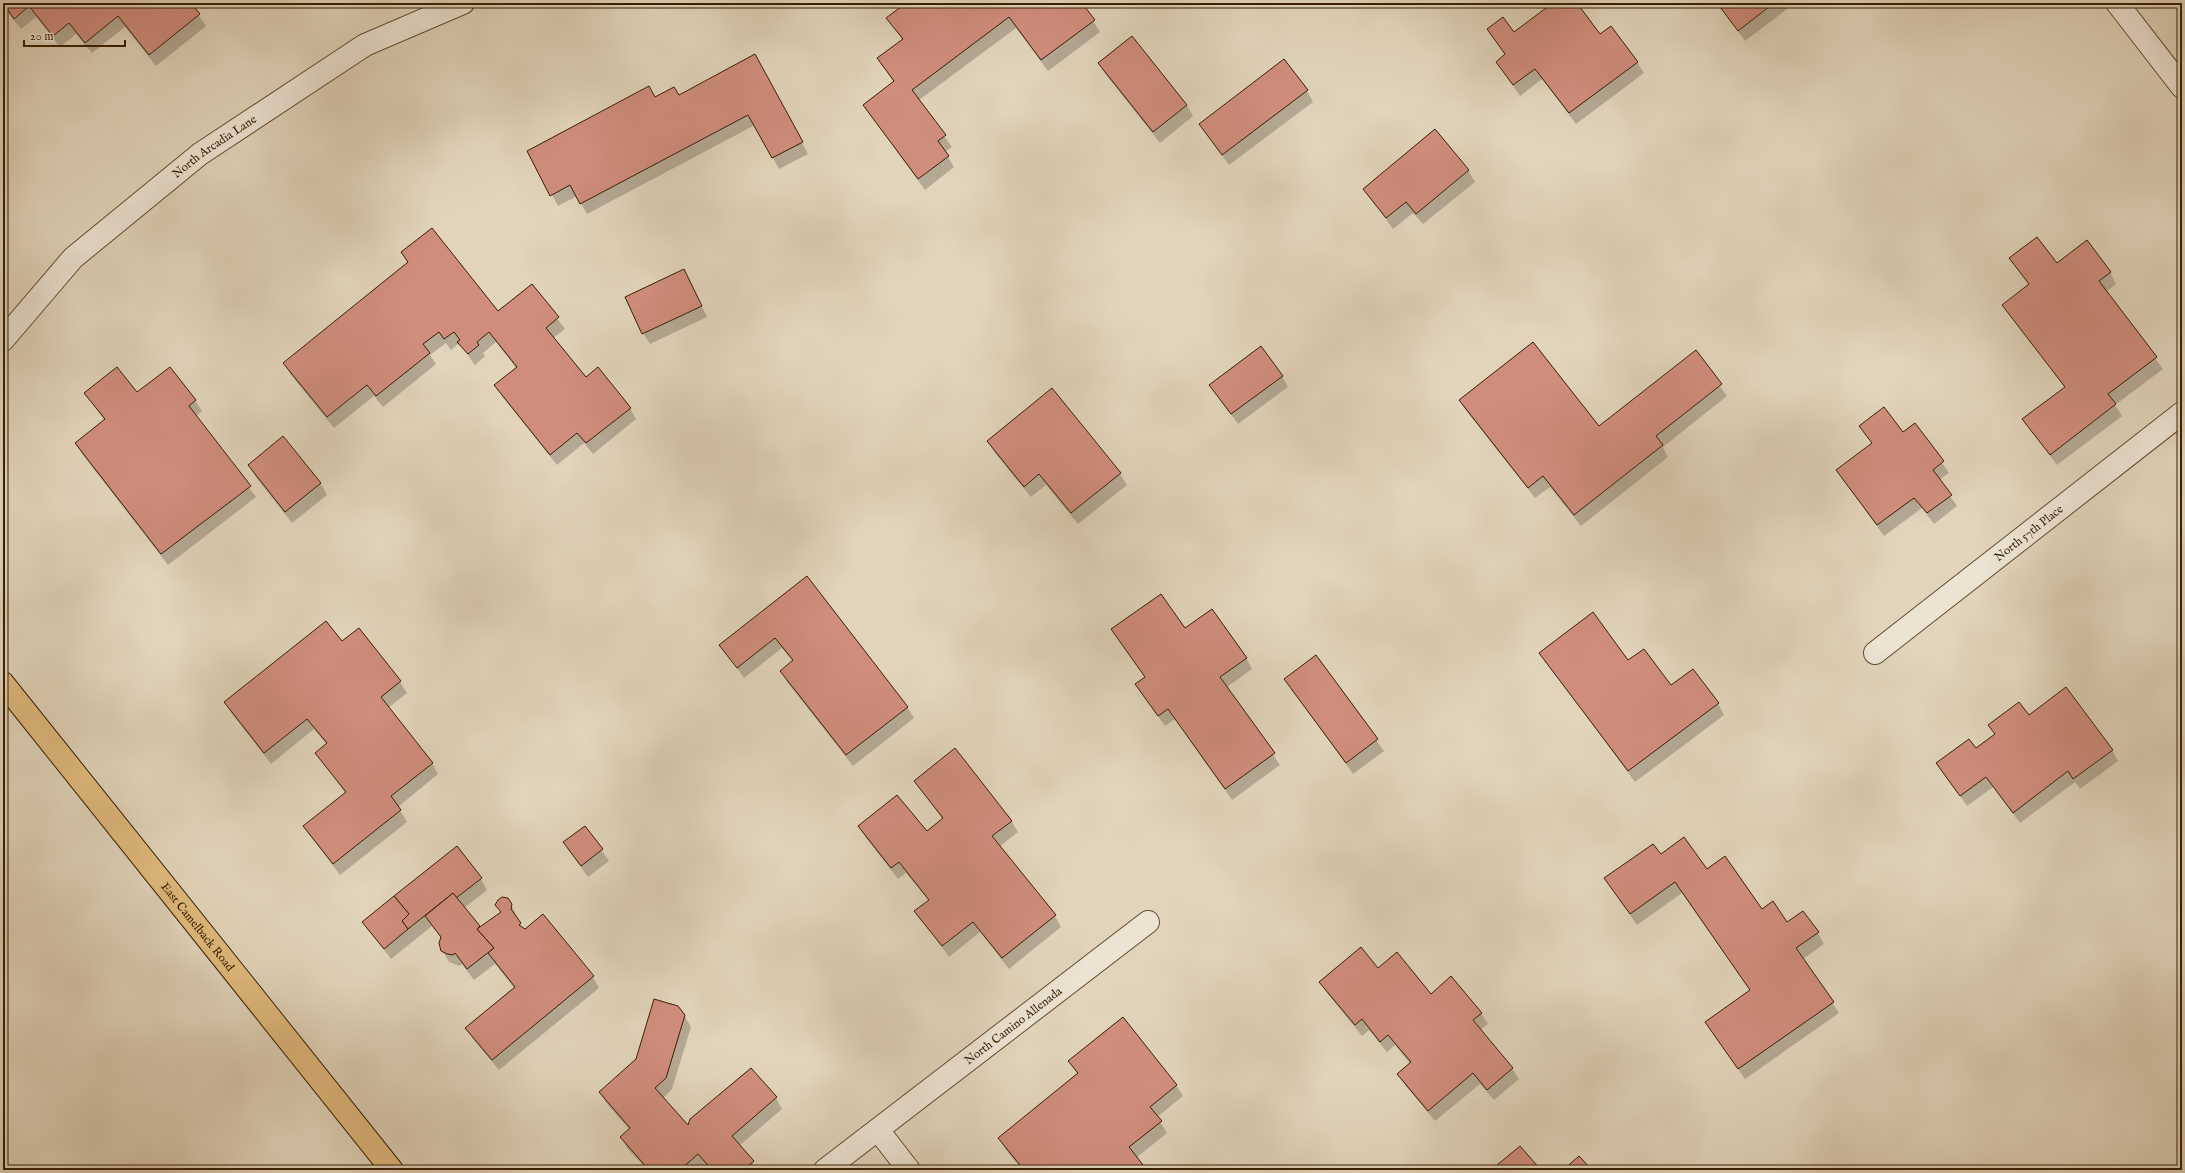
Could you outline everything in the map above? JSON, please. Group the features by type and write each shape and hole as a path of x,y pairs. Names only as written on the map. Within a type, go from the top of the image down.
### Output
{"main road":[{"name":"East Camelback Road","path":"3,683 392,1170"}],"street":[{"name":"North Arcadia Lane","path":"3,340 73,258 200,154 365,45 463,3"},
{"path":"2116,3 2182,87"},
{"name":"North 57th Place","path":"1875,653 2182,413"},
{"name":"North Camino Allenada","path":"826,1170 1148,922"},
{"path":"878,1130 909,1170"}],"building":[{"path":"3,3 191,3 200,14 149,55 118,16 85,43 69,23 53,36 29,6 14,19"},
{"path":"906,3 1082,3 1095,20 1041,60 1009,17 912,90 946,135 938,141 949,156 918,179 863,105 894,81 877,58 903,39 886,18"},
{"path":"1549,3 1577,3 1600,34 1611,26 1638,62 1569,113 1535,69 1513,85 1496,62 1505,54 1487,29 1503,17 1514,32 1550,5"},
{"path":"1717,3 1774,3 1738,31"},
{"path":"1132,36 1187,105 1153,132 1098,63"},
{"path":"755,54 803,142 772,158 748,115 580,204 570,185 550,196 527,151 649,86 655,97 674,87 679,95"},
{"path":"1284,59 1308,90 1222,155 1199,124"},
{"path":"1435,129 1469,170 1416,214 1406,202 1386,218 1363,189"},
{"path":"432,228 498,311 532,284 559,317 546,328 586,377 598,367 631,408 586,443 577,433 550,455 494,385 517,367 489,332 477,342 479,345 468,354 457,342 460,340 454,332 444,339 439,332 423,344 430,353 376,396 367,385 327,417 283,363 408,262 401,252"},
{"path":"2037,237 2057,263 2087,240 2111,272 2099,281 2157,357 2108,394 2116,404 2050,455 2022,419 2065,387 2002,305 2029,284 2009,258"},
{"path":"684,269 702,306 642,334 625,297"},
{"path":"1533,342 1599,426 1696,350 1722,384 1656,436 1663,445 1574,515 1543,476 1528,488 1459,400"},
{"path":"1261,346 1283,376 1231,414 1209,385"},
{"path":"117,367 137,392 170,367 196,400 189,406 251,486 161,554 75,443 105,419 84,393"},
{"path":"1052,388 1121,473 1071,513 1039,474 1024,487 987,441"},
{"path":"1884,407 1903,432 1915,423 1944,461 1933,470 1952,495 1927,513 1914,498 1877,525 1836,470 1872,443 1859,426"},
{"path":"283,436 321,483 285,512 248,465"},
{"path":"807,576 908,707 846,755 780,671 793,660 775,638 737,668 719,645"},
{"path":"1161,594 1185,628 1212,609 1247,658 1220,677 1275,753 1225,789 1168,709 1158,716 1135,684 1145,677 1111,629"},
{"path":"1593,612 1628,660 1644,649 1671,685 1693,669 1719,703 1628,771 1539,653"},
{"path":"326,621 342,641 359,628 401,681 381,697 433,763 391,796 401,810 333,864 303,826 346,792 315,753 327,743 307,719 264,753 224,702"},
{"path":"1316,655 1378,739 1346,763 1284,679"},
{"path":"2066,687 2113,750 2073,779 2068,771 2013,813 1986,777 1960,796 1936,763 1969,739 1976,748 1995,734 1988,725 2019,702 2029,715"},
{"path":"955,748 1012,821 992,836 1056,915 1002,958 973,922 942,946 914,911 929,900 899,862 891,868 858,826 897,795 927,831 943,818 914,781"},
{"path":"585,826 603,849 581,866 563,842"},
{"path":"1684,837 1707,869 1725,856 1762,909 1773,901 1787,922 1803,911 1819,932 1796,948 1834,1002 1738,1069 1705,1022 1750,990 1675,882 1630,914 1604,878 1653,844 1661,854"},
{"path":"457,846 482,878 456,898 453,893 408,929 402,921 409,914 394,896"},
{"path":"453,893 480,926 477,929 494,948 467,969 455,953 453,955 441,951 439,943 441,937 425,916"},
{"path":"394,896 409,914 402,921 408,929 384,949 362,922"},
{"path":"502,897 508,898 512,904 511,909 521,923 519,925 525,929 543,914 594,976 492,1060 465,1028 515,987 488,953 494,948 477,929 501,912 495,905"},
{"path":"1361,947 1378,968 1397,952 1431,994 1451,976 1482,1013 1473,1020 1513,1068 1487,1090 1473,1073 1428,1111 1397,1074 1411,1062 1388,1035 1380,1042 1362,1019 1355,1025 1319,982"},
{"path":"654,999 678,1006 685,1015 666,1078 655,1088 688,1125 690,1119 751,1068 777,1097 732,1136 754,1161 743,1170 712,1170 698,1154 680,1170 649,1170 620,1137 630,1128 599,1092 636,1059"},
{"path":"1123,1017 1177,1085 1150,1107 1162,1121 1129,1147 1147,1170 1024,1170 998,1138 1078,1073 1068,1061"},
{"path":"1520,1146 1541,1170 1491,1170"},
{"path":"1579,1156 1592,1170 1563,1170"}]}
